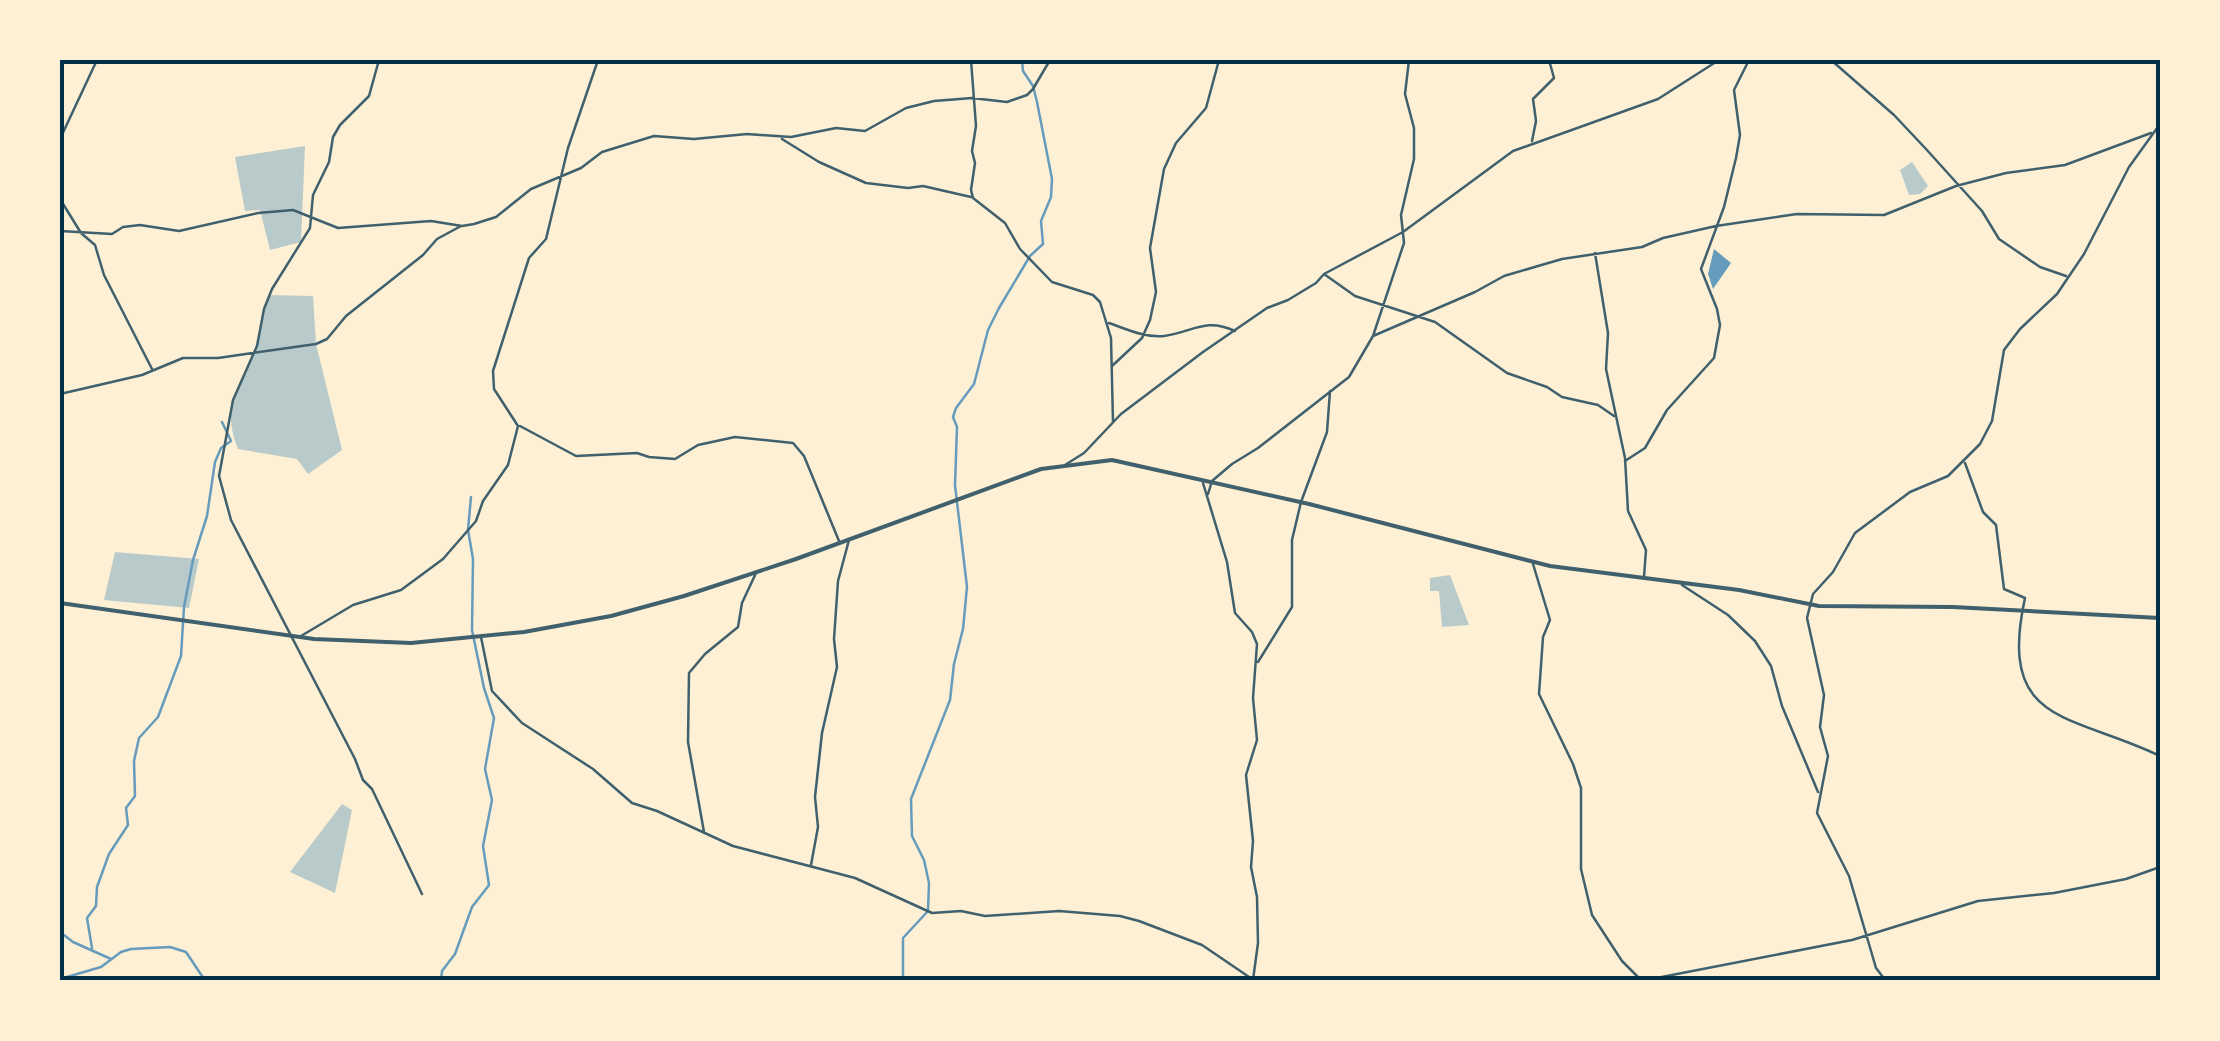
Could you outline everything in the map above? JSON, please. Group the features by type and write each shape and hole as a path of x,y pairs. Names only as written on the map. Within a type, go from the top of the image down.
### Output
{"street":[{"path":"60,140 97,60"},
{"path":"380,60 369,96 334,136 329,162 313,195 304,242 270,295 255,352 233,400 220,476 231,520 362,778 372,789 422,894"},
{"path":"299,638 353,605 402,590 443,559 476,521 483,501 508,465 518,426 494,388 493,371 529,258 546,239 568,148 598,60"},
{"path":"971,60 976,126 972,151 976,164 970,190 973,198"},
{"path":"60,394 153,370 182,358 218,358 316,344 437,239 462,226 496,216 532,189 562,177 602,152 654,136 780,137 836,128 865,131 906,108 972,98 1007,102 1034,90 1050,60"},
{"path":"1111,367 1143,335 1154,304 1150,248 1164,169 1176,143 1206,108 1220,60"},
{"path":"1208,494 1212,481 1353,372 1373,336 1404,244 1401,215 1414,159 1414,128 1405,94 1409,60"},
{"path":"1532,143 1536,132 1533,99 1554,78 1549,60"},
{"path":"1065,465 1084,453 1162,382 1267,308 1288,300 1324,274 1402,232 1482,171 1532,143 1658,100 1720,60"},
{"path":"1625,461 1646,448 1668,410 1710,363 1718,348 1718,309 1701,269 1724,207 1740,134 1734,90 1749,60"},
{"path":"1832,60 1894,114 1982,211 1999,239 2040,267 2068,277"},
{"path":"1886,981 1876,968 1849,876 1818,813 1828,756 1820,727 1824,695 1807,618 1813,594 1833,572 1855,533 1910,492 1948,476 1980,444 1992,421 2004,350 2084,254 2129,167 2160,124"},
{"path":"1373,336 1518,271 1595,253 1642,247 1716,226 1797,214 1884,215 1956,186 2065,165 2153,132"},
{"path":"780,137 819,162 866,183 923,186 973,198 1005,222 1020,250 1052,282 1094,295 1107,322 1113,423"},
{"path":"60,200 81,233 95,246 104,274 153,370"},
{"path":"60,231 112,234 122,227 140,225 179,232 258,213 293,210 338,228 432,221 462,226"},
{"path":"1595,253 1608,332 1606,369 1625,461 1628,512 1646,550 1644,578"},
{"path":"1324,274 1356,296 1434,322 1507,373 1547,387 1562,397 1598,405 1615,417"},
{"path":"1107,322 1143,335 1163,336 1209,324 1235,331"},
{"path":"1258,662 1292,608 1292,540 1326,432 1331,390"},
{"path":"518,426 576,456 636,453 675,459 698,445 735,437 793,443 804,456 840,542"},
{"path":"1965,461 1974,492 1996,525 2004,589 2022,595 2025,602 2018,652 2025,686 2032,698 2049,710 2160,756"},
{"path":"60,602 299,638 412,643 481,637 630,611 757,572 984,488 1065,465 1126,462 1301,502 1533,564 1810,604 2160,618"},
{"path":"481,637 492,691 522,723 593,769 632,803 733,846 856,878 932,913 961,911 985,916 1059,910 1120,916 1202,945 1253,981 1258,942 1257,897 1251,867 1253,841 1246,775 1257,740 1253,698 1257,644 1235,613 1227,562 1201,478"},
{"path":"811,865 818,827 815,797 822,733 836,667 838,580 850,538"},
{"path":"1533,564 1550,620 1544,637 1539,694 1574,764 1581,788 1580,868 1592,916 1614,951 1642,981 1866,936 1978,901 2054,893 2126,879 2160,867"},
{"path":"704,832 688,742 689,674 705,654 738,627 742,603 757,572"},
{"path":"1678,582 1728,614 1755,641 1770,666 1782,706 1819,794"},
{"path":"1659,981 1664,976"}],"shaded area":[{"path":"305,146 301,242 270,250 260,210 245,211 235,157"},
{"path":"1912,162 1928,186 1920,194 1909,195 1900,170"},
{"path":"269,295 313,296 316,344 342,450 308,474 297,459 238,449 233,434 234,398 256,350"},
{"path":"115,552 199,559 189,608 104,600"},
{"path":"1450,575 1469,625 1442,627 1439,591 1430,591 1430,578"},
{"path":"342,804 352,810 335,893 290,872"}],"water":[{"path":"1714,249 1731,263 1713,289 1708,274"}],"waterway":[{"path":"908,981 903,977 903,938 928,911 929,883 924,860 912,836 911,799 950,700 967,587 955,485 957,427 953,417 974,384 988,330 999,308 1030,256 1043,244 1041,221 1051,197 1052,179 1037,102 1022,60"},
{"path":"92,948 87,918 96,906 97,887 109,854 128,825 126,808 135,796 134,761 139,738 158,717 181,656 184,607 207,516 215,462 221,448 231,441 222,422"},
{"path":"441,981 472,907 489,885 483,846 492,800 485,769 494,718 472,630 473,559 468,530 471,497"},
{"path":"60,932 111,959"},
{"path":"60,979 101,967 131,949 170,947 186,952 210,981"}]}
